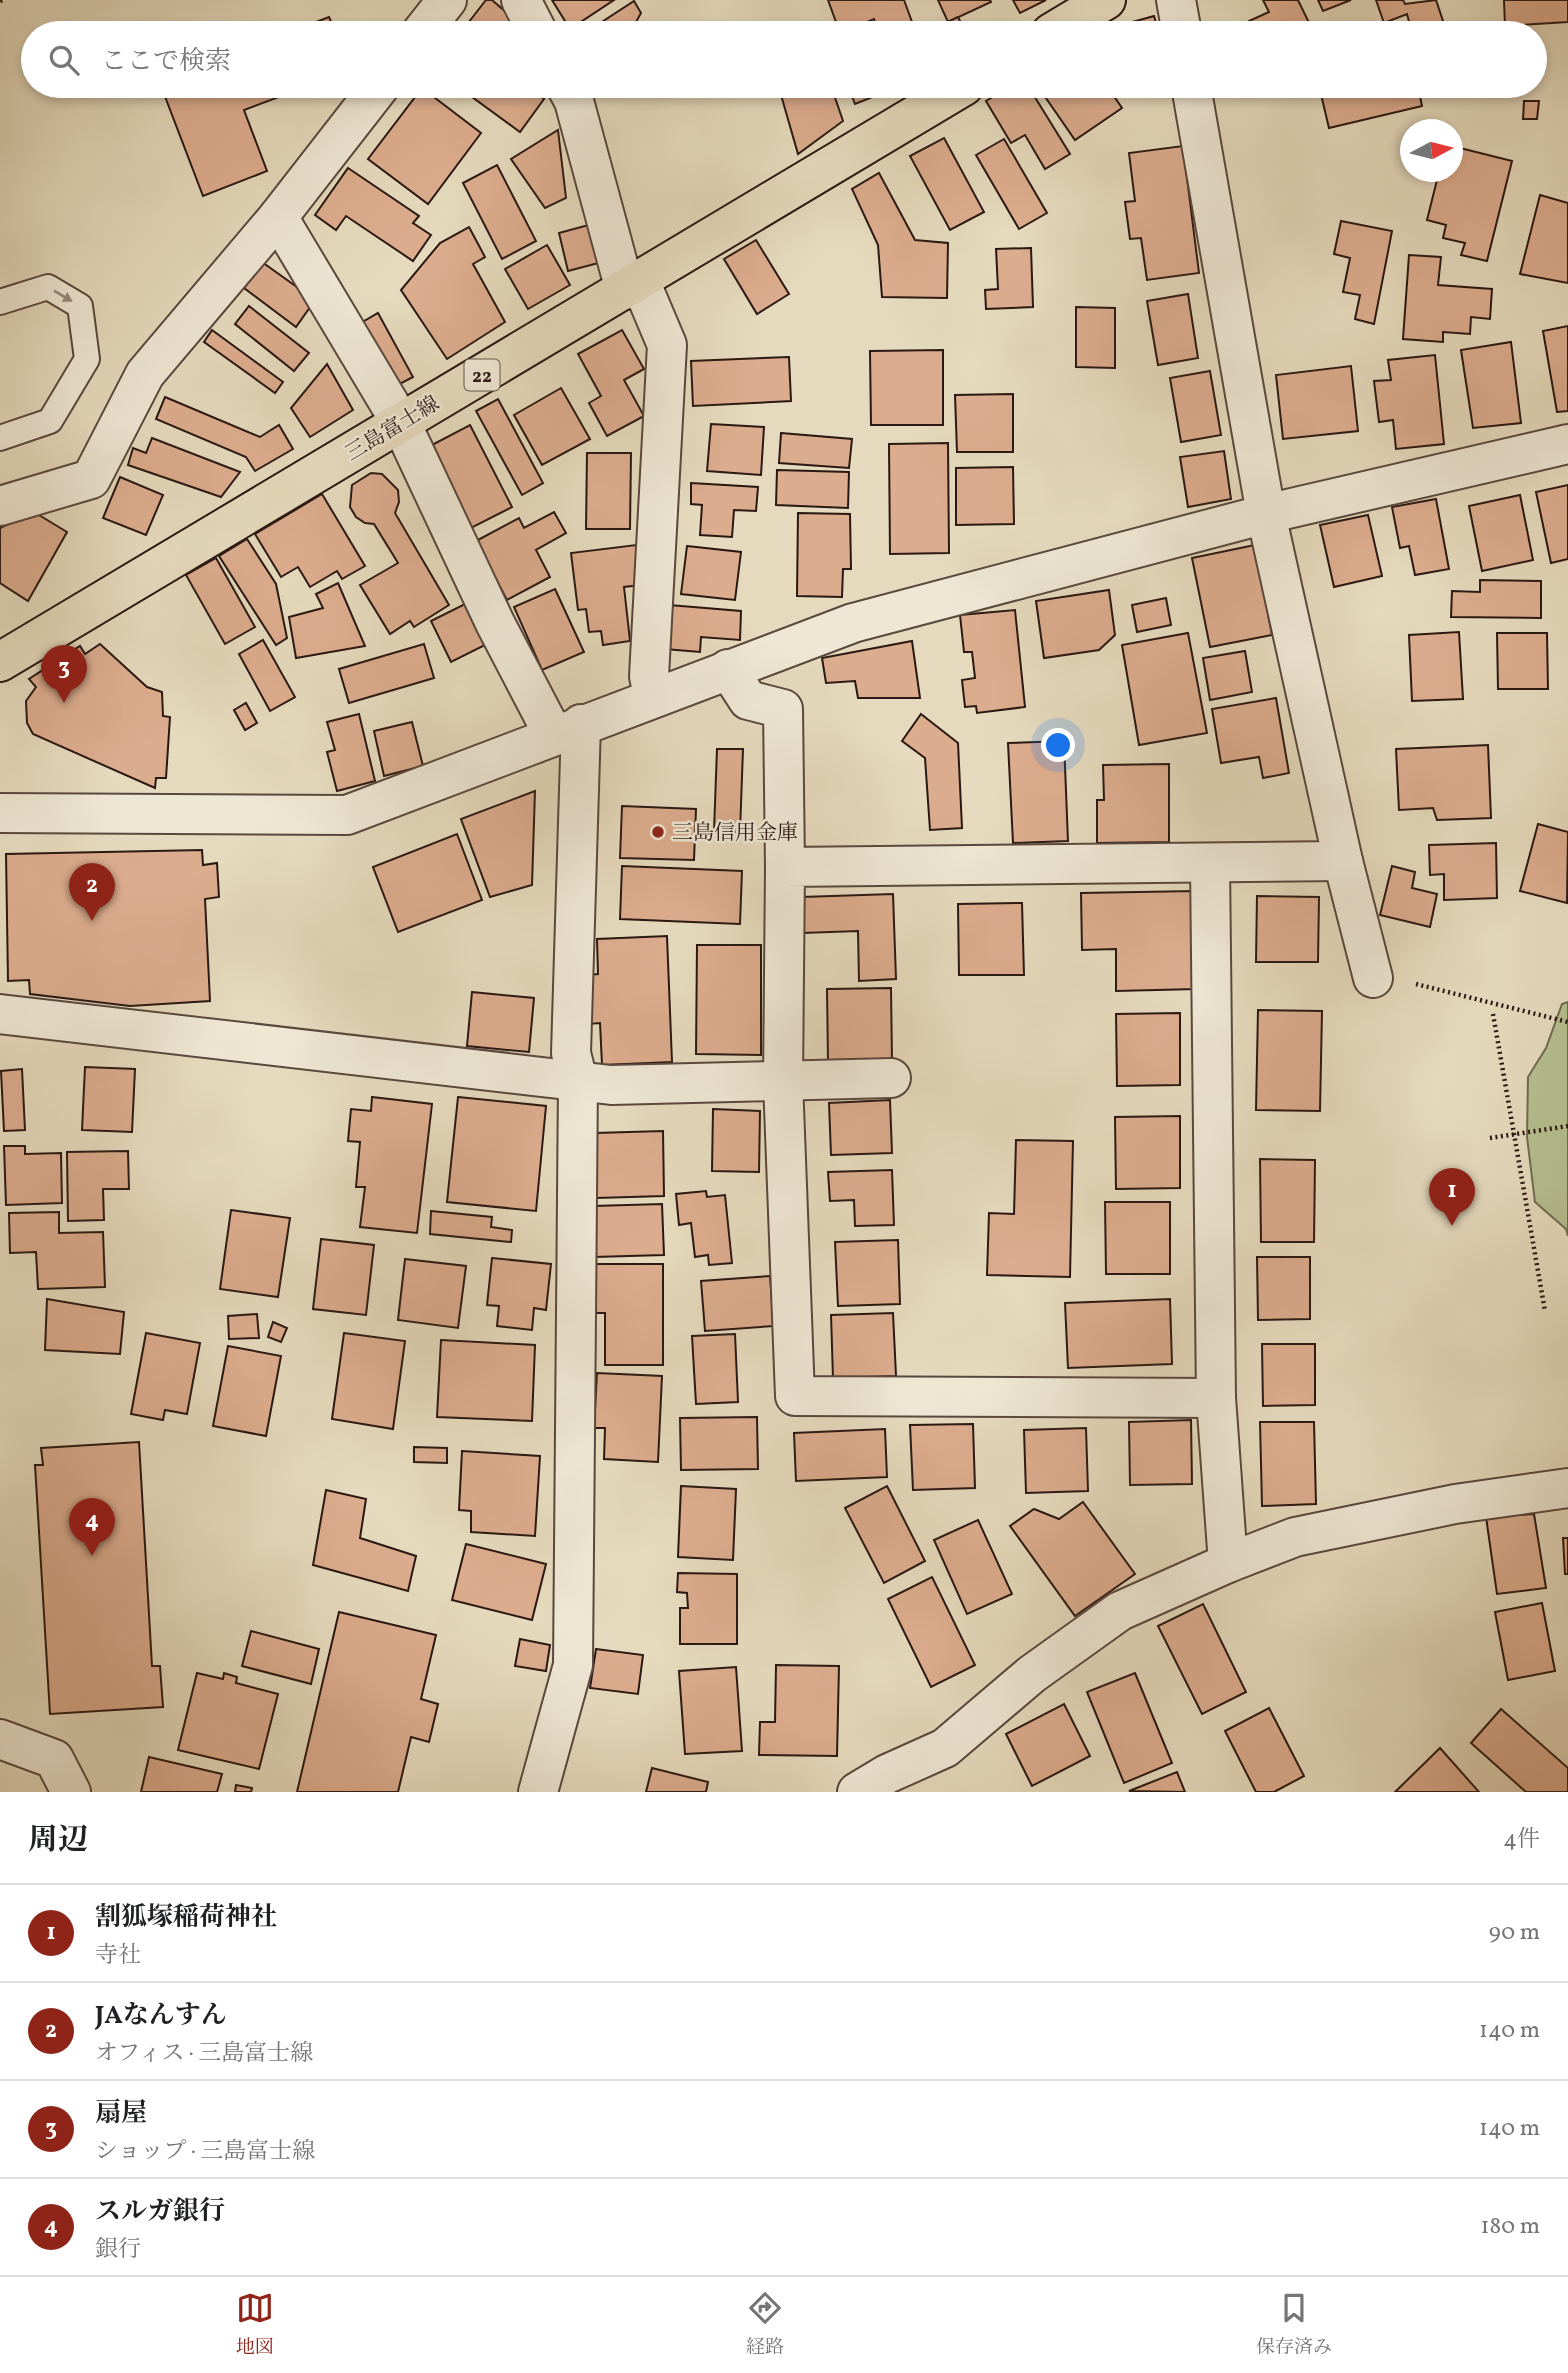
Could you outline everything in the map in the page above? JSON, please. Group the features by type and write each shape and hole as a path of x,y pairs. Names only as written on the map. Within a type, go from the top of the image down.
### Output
{"main road":[{"path":"1071,21 1106,0"},
{"name":"三島富士線","path":"0,662 944,98"}],"street":[{"path":"430,21 447,0"},
{"path":"521,0 532,21"},
{"path":"1176,0 1180,21"},
{"path":"0,506 91,479 145,374 278,217 371,98"},
{"path":"572,98 632,285 667,345 649,676 653,697"},
{"path":"1193,98 1266,514 1343,861 1373,978"},
{"path":"278,217 401,423 495,623 567,729 571,1053 578,1082 572,1665 538,1792"},
{"path":"0,813 347,815 399,797 567,729 853,623 1266,514 1568,444"},
{"path":"727,669 748,700 782,709 785,867 783,1082 795,1396 1216,1398"},
{"path":"785,867 1343,861"},
{"path":"1210,864 1216,1398 1228,1563"},
{"path":"0,1014 611,1085 891,1078"},
{"path":"857,1792 887,1774 945,1748 1032,1674 1120,1611 1228,1563 1295,1537 1455,1504 1568,1488"},
{"path":"0,1739 54,1759 71,1792"}],"lane":[{"path":"0,302 48,287 80,306 87,359 50,421 0,438"}],"path":[{"path":"1373,978 1409,982 1568,1022"},
{"path":"1493,1014 1512,1135 1545,1311"},
{"path":"1490,1138 1568,1126"}],"green space":[{"path":"1568,1002 1568,1236 1566,1229 1535,1202 1527,1137 1528,1077 1546,1048 1562,1004"}],"building":[{"path":"486,0 492,0 512,21 470,21"},
{"path":"552,0 614,0 582,21 565,21"},
{"path":"828,0 904,0 912,21 874,19 836,21"},
{"path":"938,0 991,2 950,21 948,21"},
{"path":"1013,0 1046,0 1020,13"},
{"path":"1263,0 1298,0 1308,21 1249,21 1269,12"},
{"path":"1318,0 1351,0 1323,11"},
{"path":"1376,0 1403,0 1405,4 1436,0 1443,21 1409,21 1407,14 1383,21"},
{"path":"1504,0 1568,0 1568,22 1505,21"},
{"path":"634,1 641,13 637,21 603,21"},
{"path":"1154,16 1155,21 1136,21"},
{"path":"166,98 276,98 244,110 267,171 203,196"},
{"path":"414,98 435,98 481,133 428,204 368,159"},
{"path":"473,98 544,99 520,132"},
{"path":"782,98 835,98 843,121 798,154"},
{"path":"853,98 870,98 855,104"},
{"path":"991,98 1035,98 1070,154 1045,169 1025,135 1011,143 986,101"},
{"path":"1046,98 1115,98 1122,108 1075,140"},
{"path":"1322,98 1420,98 1422,106 1329,128"},
{"path":"1524,101 1539,101 1537,119 1523,119"},
{"path":"558,130 566,198 545,208 511,159"},
{"path":"944,138 984,212 950,230 910,156"},
{"path":"1004,139 1047,213 1019,229 976,155"},
{"path":"1183,146 1199,273 1147,280 1141,238 1130,239 1125,202 1135,201 1129,153"},
{"path":"1463,149 1512,161 1487,261 1461,255 1465,243 1443,238 1446,225 1427,220 1436,182 1463,182"},
{"path":"497,165 536,241 502,259 463,183"},
{"path":"348,168 419,216 413,223 431,235 413,261 346,216 336,230 315,215"},
{"path":"879,173 915,240 948,243 947,298 882,297 878,245 852,189"},
{"path":"1540,195 1568,203 1568,283 1520,274"},
{"path":"1341,221 1392,231 1374,324 1355,319 1360,295 1343,292 1350,258 1334,254"},
{"path":"596,223 606,261 568,271 559,233"},
{"path":"469,227 485,257 473,264 505,322 447,359 401,290 440,243"},
{"path":"756,240 789,294 757,314 724,259"},
{"path":"547,245 570,285 528,309 505,269"},
{"path":"1031,248 1033,307 986,309 985,290 998,289 996,249"},
{"path":"1409,255 1441,257 1438,285 1492,289 1490,319 1471,317 1470,334 1443,332 1443,342 1403,339"},
{"path":"262,262 315,300 296,327 244,288"},
{"path":"1188,294 1198,358 1158,365 1147,301"},
{"path":"249,306 309,353 294,371 235,324"},
{"path":"1076,307 1115,308 1115,368 1076,367"},
{"path":"378,313 413,377 394,387 359,324"},
{"path":"1568,326 1568,411 1557,412 1543,331"},
{"path":"212,330 283,382 275,393 204,342"},
{"path":"622,330 644,369 624,380 644,416 607,436 589,403 601,396 578,354"},
{"path":"1511,342 1521,423 1473,428 1461,350"},
{"path":"943,350 943,425 871,425 870,351"},
{"path":"1435,355 1444,444 1396,449 1393,420 1379,422 1374,381 1391,380 1388,360"},
{"path":"789,357 791,401 693,406 691,361"},
{"path":"327,364 353,410 310,437 291,408"},
{"path":"1351,366 1358,431 1283,439 1276,375"},
{"path":"1210,371 1221,435 1181,442 1170,378"},
{"path":"561,388 590,439 542,465 514,415"},
{"path":"1013,394 1013,452 957,452 955,395"},
{"path":"165,397 260,437 279,425 293,449 255,471 246,457 156,419"},
{"path":"498,399 543,483 522,495 476,411"},
{"path":"711,424 764,427 761,475 707,471"},
{"path":"470,425 512,507 471,528 430,446"},
{"path":"781,433 852,439 849,468 779,463"},
{"path":"152,438 240,472 221,497 128,465 133,448 146,453"},
{"path":"948,443 949,553 890,554 889,444"},
{"path":"1224,451 1231,499 1188,507 1180,457"},
{"path":"587,453 631,453 630,529 586,529"},
{"path":"1013,467 1014,524 956,525 956,468"},
{"path":"777,470 849,472 848,508 776,505"},
{"path":"371,473 382,474 398,490 399,502 395,513 449,605 414,627 410,621 390,634 360,585 398,563 374,524 365,523 356,517 350,507 352,485"},
{"path":"120,477 163,495 146,535 103,518"},
{"path":"691,483 758,487 756,511 734,510 732,537 700,535 702,505 691,504"},
{"path":"1568,485 1568,559 1551,563 1536,492"},
{"path":"322,494 365,566 342,579 337,571 310,587 298,567 281,577 255,534"},
{"path":"1520,495 1533,560 1482,571 1469,506"},
{"path":"1436,499 1449,569 1415,575 1409,546 1400,548 1392,507"},
{"path":"34,512 67,532 28,601 0,583 0,528"},
{"path":"554,512 566,533 536,550 550,577 507,600 476,541 519,518 524,528"},
{"path":"798,513 850,514 851,569 843,569 842,597 797,596"},
{"path":"1368,515 1382,576 1334,587 1320,525"},
{"path":"247,539 276,584 287,638 276,645 219,556"},
{"path":"636,545 641,585 624,587 630,641 603,645 601,631 589,632 586,609 578,610 571,553"},
{"path":"1255,545 1272,635 1210,647 1192,558"},
{"path":"687,546 741,552 735,600 681,594"},
{"path":"216,558 255,627 225,644 186,575"},
{"path":"1480,580 1541,581 1541,618 1451,617 1452,591 1480,592"},
{"path":"338,583 365,646 296,658 289,617 323,608 316,594"},
{"path":"555,589 584,652 542,670 514,607"},
{"path":"1109,590 1115,635 1099,650 1044,658 1036,601"},
{"path":"1166,598 1171,625 1137,632 1132,605"},
{"path":"469,602 489,643 451,662 431,621"},
{"path":"669,605 741,611 740,640 701,637 700,652 665,649"},
{"path":"1015,610 1025,707 977,713 976,706 965,707 962,680 975,678 972,652 964,652 960,615"},
{"path":"1459,632 1463,699 1412,701 1409,635"},
{"path":"1188,633 1207,733 1139,745 1122,645"},
{"path":"1497,633 1547,633 1548,689 1498,689"},
{"path":"263,640 295,697 270,711 239,654"},
{"path":"912,641 920,698 858,698 855,681 826,683 822,658"},
{"path":"100,644 147,687 162,692 163,716 170,717 166,778 156,778 155,788 33,734 27,723 26,701 36,687 29,679 80,646 85,654"},
{"path":"424,644 434,678 349,703 339,669"},
{"path":"1245,651 1252,692 1210,700 1203,658"},
{"path":"1276,698 1289,773 1263,778 1259,757 1221,763 1212,709"},
{"path":"246,703 257,723 245,730 234,710"},
{"path":"359,714 375,781 337,791 327,752 335,750 327,722"},
{"path":"921,714 958,743 962,828 930,830 925,758 902,741"},
{"path":"412,722 423,766 384,776 374,731"},
{"path":"1064,741 1068,841 1013,843 1008,743"},
{"path":"1488,745 1491,818 1437,820 1433,808 1399,810 1396,749"},
{"path":"717,749 743,749 740,832 714,831"},
{"path":"1169,764 1169,842 1097,843 1097,800 1104,800 1103,765"},
{"path":"535,791 532,885 490,897 461,819"},
{"path":"622,806 696,809 694,860 620,858"},
{"path":"1538,824 1568,832 1567,903 1520,891"},
{"path":"457,834 482,900 398,932 373,867"},
{"path":"1496,843 1497,898 1444,900 1444,874 1430,875 1429,845"},
{"path":"202,850 203,865 217,863 219,897 205,899 210,1001 130,1006 30,994 29,980 8,981 6,854"},
{"path":"622,866 742,871 740,924 620,919"},
{"path":"1392,866 1415,872 1412,888 1437,894 1430,927 1380,915"},
{"path":"1196,891 1197,989 1116,991 1116,949 1082,950 1081,893"},
{"path":"893,894 896,979 859,981 858,931 803,933 802,897"},
{"path":"1257,896 1319,897 1318,962 1256,962"},
{"path":"1022,903 1024,975 959,975 958,904"},
{"path":"667,936 672,1062 602,1065 600,1023 589,1024 586,975 598,974 597,939"},
{"path":"697,945 761,945 761,1055 696,1054"},
{"path":"891,988 892,1060 828,1060 827,989"},
{"path":"472,992 534,998 529,1052 467,1046"},
{"path":"1258,1010 1322,1011 1320,1111 1256,1110"},
{"path":"1180,1013 1180,1085 1117,1086 1116,1014"},
{"path":"85,1067 135,1069 132,1132 82,1130"},
{"path":"22,1069 25,1130 4,1131 1,1071"},
{"path":"372,1097 432,1104 417,1233 360,1227 365,1187 356,1187 360,1142 348,1141 351,1109 371,1111"},
{"path":"458,1097 546,1106 536,1211 447,1202"},
{"path":"890,1100 892,1153 831,1155 829,1103"},
{"path":"713,1109 760,1111 759,1172 712,1171"},
{"path":"1180,1116 1180,1188 1116,1189 1115,1117"},
{"path":"663,1131 664,1196 596,1198 595,1133"},
{"path":"1016,1140 1073,1141 1070,1277 987,1275 989,1213 1014,1214"},
{"path":"4,1146 25,1146 25,1154 61,1153 62,1203 6,1205"},
{"path":"128,1151 129,1189 103,1189 104,1220 68,1221 67,1152"},
{"path":"1260,1159 1315,1160 1314,1242 1261,1242"},
{"path":"892,1170 894,1225 855,1226 854,1200 830,1201 828,1172"},
{"path":"706,1191 707,1197 725,1195 732,1263 709,1265 708,1255 695,1257 691,1223 679,1225 676,1194"},
{"path":"1105,1202 1170,1202 1170,1274 1106,1274"},
{"path":"662,1204 664,1255 594,1257 593,1206"},
{"path":"231,1210 290,1218 278,1297 220,1289"},
{"path":"431,1211 492,1217 491,1227 512,1230 511,1242 430,1234"},
{"path":"59,1212 59,1233 103,1232 105,1287 38,1289 36,1252 10,1253 9,1213"},
{"path":"321,1239 374,1245 366,1315 313,1309"},
{"path":"898,1240 900,1304 838,1306 835,1242"},
{"path":"1257,1257 1310,1257 1310,1319 1258,1320"},
{"path":"492,1258 551,1264 546,1310 534,1308 532,1330 497,1326 499,1306 487,1305"},
{"path":"405,1259 466,1266 458,1328 398,1320"},
{"path":"594,1264 663,1264 663,1365 605,1365 605,1313 594,1313"},
{"path":"770,1276 774,1326 705,1331 701,1281"},
{"path":"47,1299 124,1312 120,1354 45,1350"},
{"path":"1170,1299 1172,1364 1068,1368 1065,1303"},
{"path":"893,1313 896,1376 833,1378 831,1315"},
{"path":"257,1314 259,1338 229,1339 228,1316"},
{"path":"273,1322 287,1328 281,1342 268,1337"},
{"path":"146,1333 200,1343 187,1414 165,1410 163,1420 131,1414"},
{"path":"344,1333 405,1341 393,1429 332,1419"},
{"path":"735,1334 738,1402 696,1404 692,1336"},
{"path":"441,1340 535,1345 532,1421 437,1417"},
{"path":"1262,1344 1315,1344 1315,1405 1263,1406"},
{"path":"228,1346 281,1356 266,1436 213,1426"},
{"path":"597,1373 662,1376 658,1462 604,1459 605,1428 594,1428"},
{"path":"757,1417 758,1469 681,1470 680,1418"},
{"path":"1191,1420 1192,1484 1130,1485 1129,1422"},
{"path":"1260,1422 1314,1422 1316,1504 1262,1506"},
{"path":"973,1424 975,1488 913,1490 910,1425"},
{"path":"1086,1428 1088,1491 1026,1493 1024,1430"},
{"path":"885,1429 887,1477 796,1481 794,1433"},
{"path":"139,1442 152,1666 160,1666 163,1707 50,1714 35,1465 43,1465 41,1448"},
{"path":"414,1447 447,1448 447,1463 414,1462"},
{"path":"462,1451 540,1456 535,1536 471,1532 471,1511 459,1510"},
{"path":"681,1486 736,1489 733,1560 678,1557"},
{"path":"887,1486 925,1561 884,1583 845,1508"},
{"path":"326,1490 366,1499 360,1538 416,1556 408,1591 313,1565"},
{"path":"1083,1502 1135,1574 1075,1616 1010,1526 1034,1509 1059,1519"},
{"path":"1534,1514 1546,1588 1497,1594 1486,1517"},
{"path":"978,1520 1012,1594 967,1614 934,1540"},
{"path":"1563,1538 1568,1538 1568,1574 1565,1574"},
{"path":"466,1544 546,1564 532,1620 452,1600"},
{"path":"678,1573 737,1574 737,1644 680,1644 680,1608 688,1608 687,1593 677,1592"},
{"path":"932,1577 975,1665 931,1687 888,1599"},
{"path":"1542,1603 1555,1671 1508,1680 1495,1612"},
{"path":"1203,1604 1246,1692 1202,1714 1158,1626"},
{"path":"339,1612 436,1635 421,1699 438,1704 429,1742 411,1737 398,1792 297,1792"},
{"path":"251,1631 319,1649 311,1684 242,1666"},
{"path":"520,1639 550,1645 546,1671 515,1666"},
{"path":"596,1649 643,1655 638,1694 590,1688"},
{"path":"776,1665 839,1666 837,1756 759,1755 760,1722 775,1722"},
{"path":"736,1667 742,1751 685,1754 679,1671"},
{"path":"197,1673 223,1679 224,1673 237,1677 236,1683 278,1694 259,1769 178,1750"},
{"path":"1135,1673 1172,1763 1124,1783 1087,1692"},
{"path":"1064,1704 1090,1756 1032,1786 1006,1734"},
{"path":"1269,1708 1304,1776 1274,1792 1256,1792 1225,1731"},
{"path":"1501,1709 1568,1768 1568,1792 1526,1792 1471,1743"},
{"path":"1440,1748 1479,1792 1395,1792"},
{"path":"149,1757 222,1774 217,1792 141,1792"},
{"path":"652,1768 708,1782 706,1792 646,1792"},
{"path":"1177,1772 1185,1792 1129,1791"},
{"path":"236,1785 252,1788 251,1792 235,1792"}],"place":[{"name":"扇屋","path":"64,703"},
{"name":"三島信用金庫","path":"658,832"},
{"name":"JAなんすん","path":"92,921"},
{"name":"割狐塚稲荷神社","path":"1452,1226"},
{"name":"スルガ銀行","path":"92,1556"}]}
